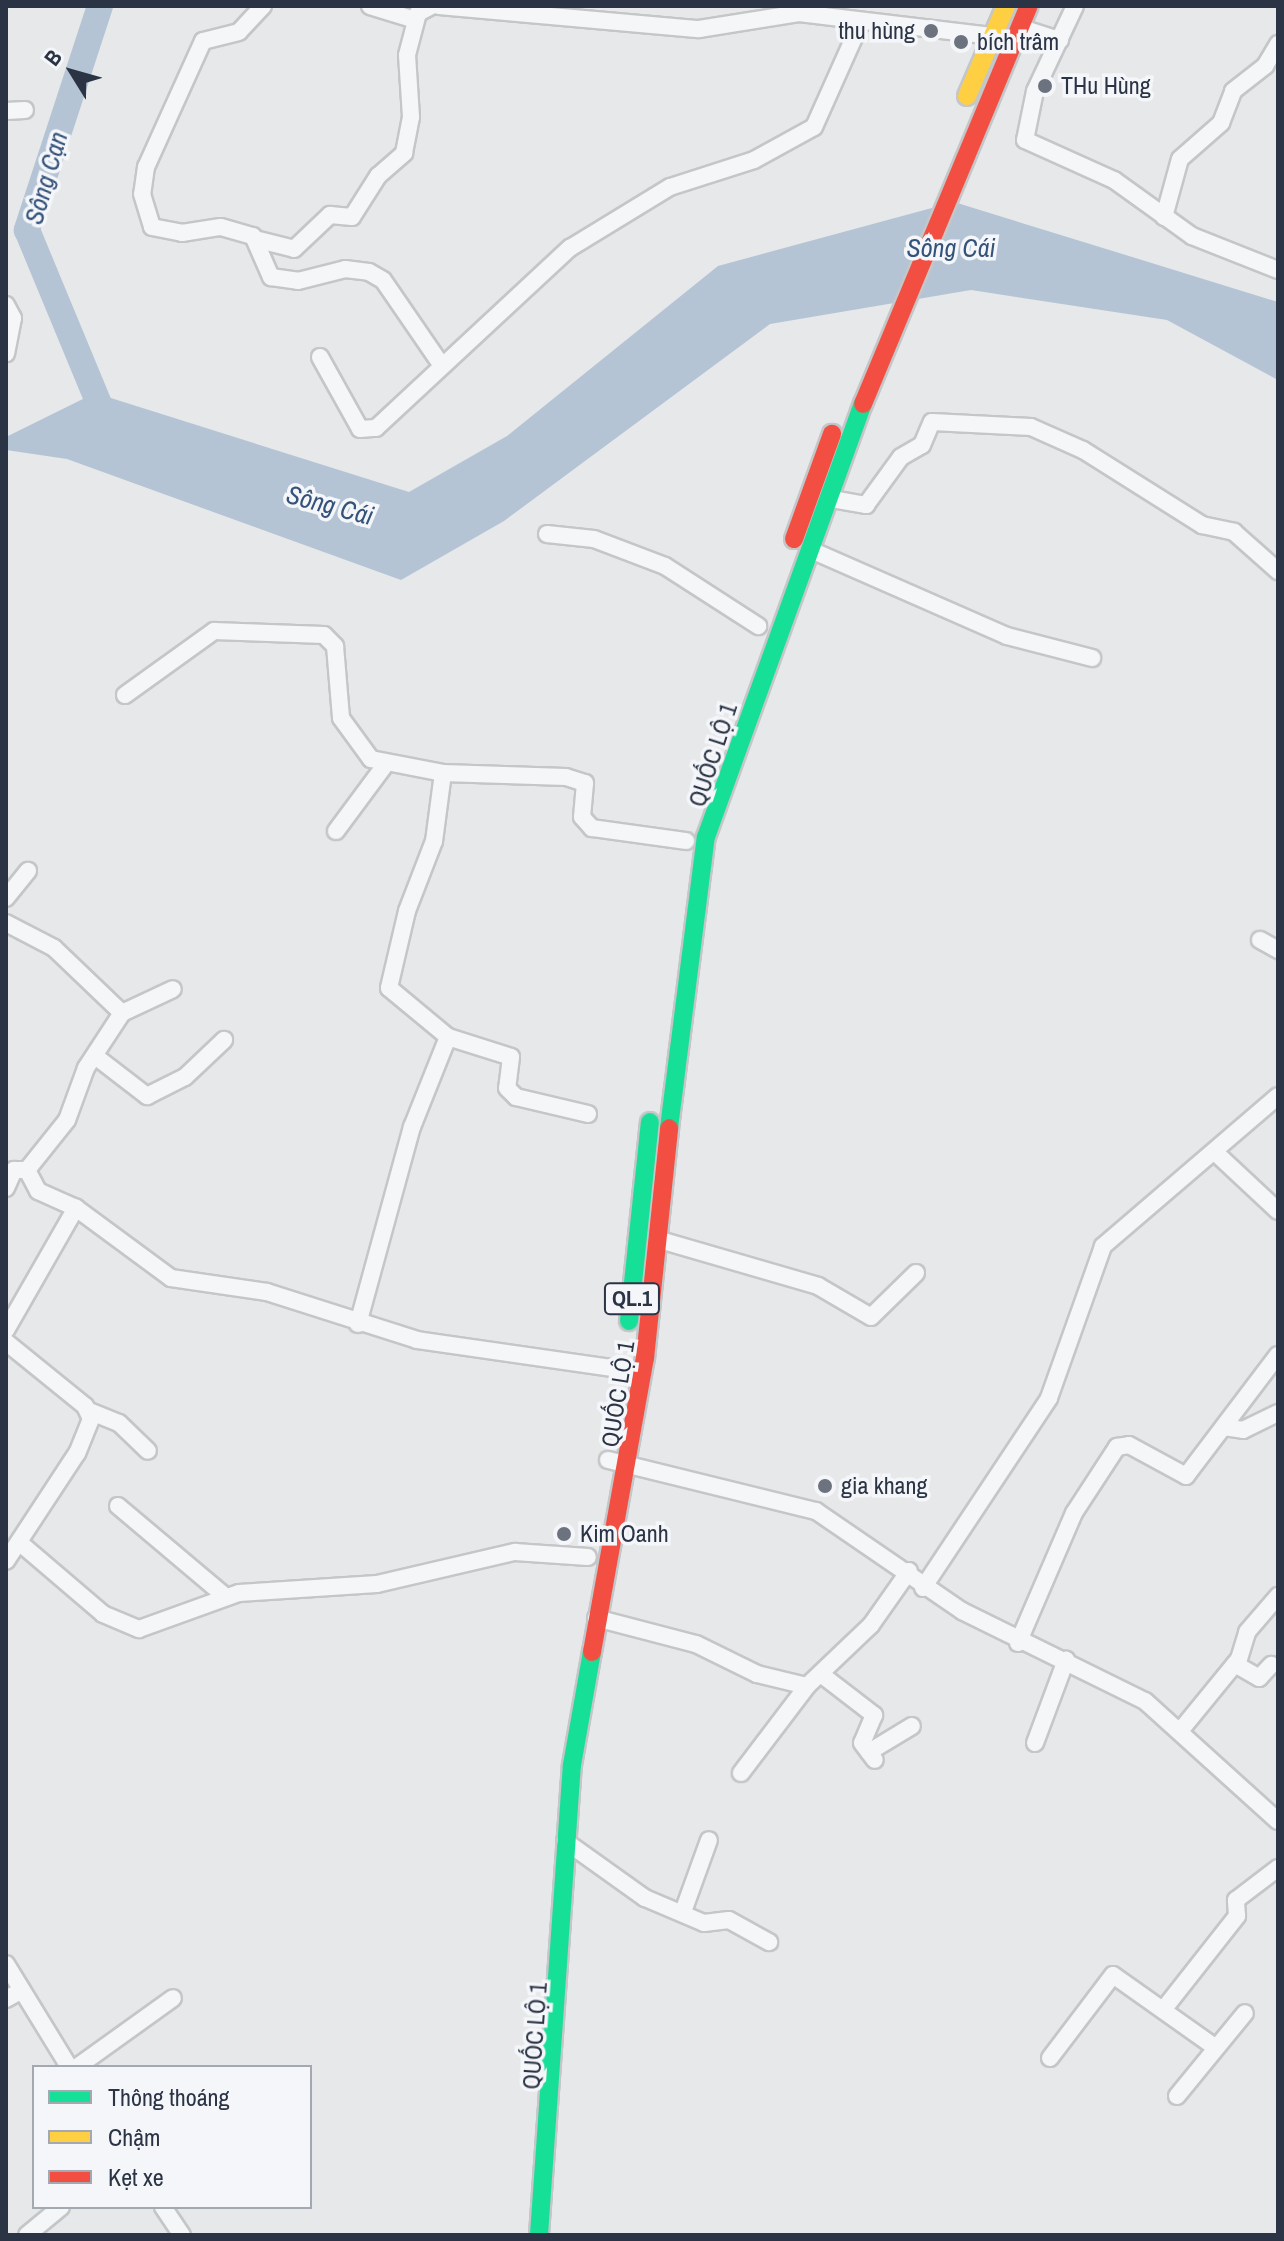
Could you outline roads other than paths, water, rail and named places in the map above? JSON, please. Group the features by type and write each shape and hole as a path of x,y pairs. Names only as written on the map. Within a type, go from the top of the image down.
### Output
{"highway":[{"name":"QL.1","path":"858,391 980,65 1006,6"},
{"name":"QL.1","path":"755,633 858,391 1022,28 1029,6"},
{"name":"QUỐC LỘ 1","path":"519,2235 554,1766 588,1557 616,1461 660,1240 682,992 706,837 750,698 832,499 858,391"},
{"name":"QUỐC LỘ 1","path":"678,881 703,780"},
{"name":"QUỐC LỘ 1","path":"539,2235 565,1840 616,1461 658,1043"}],"street":[{"path":"263,6 239,32 203,41 146,167 142,194 152,227 182,233 221,227 294,249 330,215 352,217 378,176 404,153 415,20 432,6"},
{"path":"370,6 415,20"},
{"path":"439,6 699,29 777,13 992,36"},
{"path":"1075,6 1035,91 1025,140 1114,180 1164,217 1278,270"},
{"path":"320,357 365,432 404,409 442,366 530,281 612,220 670,187 777,151 814,127 860,24"},
{"path":"1022,28 1060,40"},
{"path":"1164,217 1180,159 1221,123 1233,91 1265,66 1278,44"},
{"path":"6,111 25,110"},
{"path":"259,240 271,277 298,281 345,269 383,280 442,366"},
{"path":"6,305 13,318 6,353"},
{"path":"832,499 866,505 901,457 922,445 932,422 1031,427 1083,450 1202,525 1234,532 1278,571"},
{"path":"547,534 594,539 665,566 755,633"},
{"path":"811,550 1007,636 1092,658"},
{"path":"125,695 214,631 324,635 335,646 341,718 359,750 385,765 443,773 495,770 577,780 587,787 582,817 592,828 686,841"},
{"path":"336,831 385,765"},
{"path":"443,773 434,841 407,911 389,988 448,1037 511,1057 507,1088 516,1097 588,1114"},
{"path":"6,898 28,871"},
{"path":"6,923 54,948 122,1013"},
{"path":"1260,940 1278,950"},
{"path":"27,1170 67,1120 95,1056 122,1013 173,989"},
{"path":"358,1324 412,1127 448,1037"},
{"path":"95,1056 147,1096 185,1077 224,1040"},
{"path":"923,1588 1049,1398 1103,1246 1217,1154 1278,1096"},
{"path":"1217,1154 1278,1211"},
{"path":"6,1188 14,1170 27,1170"},
{"path":"27,1170 38,1191 76,1208 162,1275 267,1292 358,1324 624,1370"},
{"path":"6,1330 76,1208"},
{"path":"660,1240 818,1286 871,1317 916,1273"},
{"path":"6,1342 89,1411 119,1423 148,1451"},
{"path":"1018,1643 1074,1513 1117,1447 1129,1445 1186,1476 1278,1355"},
{"path":"6,1561 77,1453 89,1411"},
{"path":"1224,1427 1243,1430 1278,1413"},
{"path":"616,1461 816,1511 909,1571 923,1588 1018,1643 1066,1660 1145,1701 1278,1821"},
{"path":"118,1506 226,1597"},
{"path":"20,1543 124,1625 156,1625 226,1597 377,1584 515,1552 588,1557"},
{"path":"741,1773 807,1686 871,1625 909,1571"},
{"path":"1180,1731 1235,1664 1247,1632 1278,1596"},
{"path":"596,1618 696,1644 757,1674 807,1686"},
{"path":"1035,1743 1066,1660"},
{"path":"1235,1664 1259,1678 1271,1665"},
{"path":"822,1675 874,1715 862,1743 872,1756 912,1726"},
{"path":"565,1840 645,1898 684,1909 704,1923 729,1920 769,1942"},
{"path":"684,1909 709,1840"},
{"path":"1163,2010 1237,1916 1236,1900 1278,1868"},
{"path":"6,1964 68,2065"},
{"path":"1050,2058 1112,1976 1216,2048"},
{"path":"6,1999 22,1990"},
{"path":"80,2065 173,1998"},
{"path":"1177,2096 1245,2013"},
{"path":"27,2235 59,2209"},
{"path":"164,2209 182,2235"}],"water":[{"name":"Sông Cái","path":"954,202 1278,302 1278,380 1167,320 971,290 770,324 504,521 401,580 67,459 6,450 6,437 95,393 409,492 507,436 718,266"}],"waterway":[{"name":"Sông Cạn","path":"100,6 27,230 107,423"}],"place":[{"name":"thu hùng","path":"931,31"},
{"name":"bích trâm","path":"961,42"},
{"name":"THu Hùng","path":"1045,86"},
{"name":"gia khang","path":"825,1486"},
{"name":"Kim Oanh","path":"564,1534"}]}
